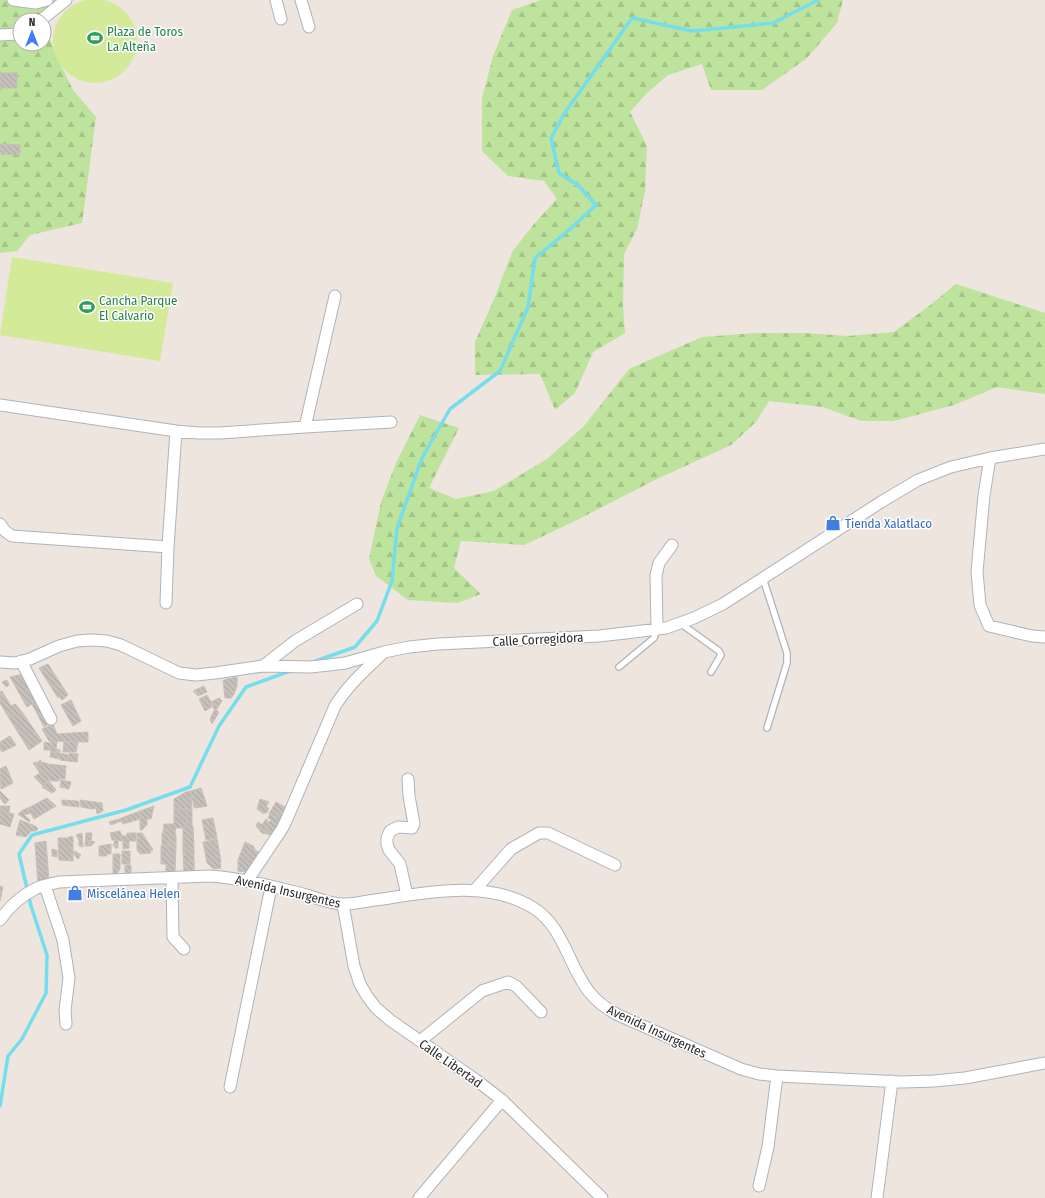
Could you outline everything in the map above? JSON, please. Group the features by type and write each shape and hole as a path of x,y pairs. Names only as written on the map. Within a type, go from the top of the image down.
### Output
{"street":[{"path":"13,0 36,3 47,0"},
{"path":"51,12 66,0"},
{"path":"276,0 282,19"},
{"path":"301,0 309,27"},
{"path":"0,34 12,34"},
{"path":"305,427 334,296"},
{"path":"0,405 198,433 220,433 390,422"},
{"path":"166,603 168,547 176,431"},
{"name":"Calle Corregidora","path":"0,662 15,662 30,659 59,646 77,641 91,640 106,641 120,645 179,673 196,675 263,666 310,668 345,662 409,647 438,644 598,636 657,629 694,618 723,604 881,502 918,480 951,466 1045,449"},
{"path":"990,458 984,495 977,572 980,605 989,626 1032,636 1045,636"},
{"path":"0,524 5,531 12,536 168,547"},
{"path":"657,629 656,575 659,563 672,545"},
{"path":"263,666 295,640 357,604"},
{"path":"247,881 282,829 335,706 342,694 352,682 384,652"},
{"path":"21,661 51,719"},
{"path":"407,895 400,864 389,850 387,838 390,831 398,827 412,828 414,824 409,796 408,779"},
{"path":"474,891 511,849 539,833 548,833 615,865"},
{"name":"Avenida Insurgentes","path":"41,887 60,882 209,876 226,877 247,881 343,904 407,895 457,891 482,891 510,897 532,907 548,919 560,937 589,993 601,1005 618,1015 741,1069 759,1074 777,1076 892,1082 934,1081 965,1078 1045,1063"},
{"path":"172,878 173,936 184,949"},
{"path":"0,920 9,908 18,900 41,887 63,940 69,978 65,1010 66,1024"},
{"path":"230,1087 271,887"},
{"name":"Calle Libertad","path":"343,904 354,966 360,984 376,1008 390,1020 502,1100 602,1198"},
{"path":"420,1041 482,991 508,982 516,986 542,1012"},
{"path":"759,1186 768,1147 777,1076"},
{"path":"876,1198 892,1082"},
{"path":"419,1198 502,1100"}],"lane":[{"path":"763,578 787,653 787,663 767,728"},
{"path":"680,623 719,651 721,655 711,672"},
{"path":"619,667 654,638 657,629"}],"green space":[{"name":"Plaza de Toros La Alteña","path":"95,-1 111,2 125,11 134,25 137,41 134,57 125,71 111,80 95,83 79,80 65,71 56,57 53,41 56,25 65,11 79,2"},
{"path":"0,0 61,0 50,12 12,12 12,52 52,52 52,45 73,90 96,117 82,223 30,235 17,251 0,253"},
{"path":"541,0 843,0 837,23 807,58 762,90 711,90 702,64 668,75 646,94 630,112 647,146 645,191 637,229 624,254 623,306 625,333 593,352 575,393 555,410 540,374 475,375 475,342 495,297 512,252 534,224 557,199 544,181 508,176 482,151 482,98 493,56 512,10"},
{"name":"Cancha Parque El Calvario","path":"12,257 173,283 160,361 0,335"},
{"path":"956,284 1045,313 1045,394 997,387 954,405 894,421 861,421 823,407 769,401 756,422 731,445 655,480 524,545 461,541 454,568 481,594 457,603 408,600 376,576 369,559 381,502 396,463 420,415 459,428 429,488 456,499 494,491 547,459 584,426 629,369 702,337 756,333 804,333 848,336 894,332"}],"building":[{"path":"0,73 17,73 17,88 1,88 0,90"},
{"path":"0,144 20,145 20,155 0,154"},
{"path":"48,664 68,695 62,700 59,696 58,698 39,668"},
{"path":"23,674 51,722 44,727 32,704 27,707 10,677"},
{"path":"237,677 237,686 234,694 231,698 225,698 223,681"},
{"path":"7,680 9,685 6,687 2,682"},
{"path":"204,686 207,692 198,696 193,691"},
{"path":"2,691 11,706 15,704 22,712 9,718 0,703 0,692"},
{"path":"207,695 213,706 205,711 199,699"},
{"path":"219,698 222,701 216,710 213,708 214,706 211,702"},
{"path":"71,700 81,721 73,726 61,705"},
{"path":"215,709 219,712 212,724 210,719"},
{"path":"22,712 42,741 29,750 9,718"},
{"path":"53,724 57,734 88,732 88,742 49,741 42,729"},
{"path":"10,736 16,745 2,752 0,749 0,742"},
{"path":"51,741 57,741 56,749 60,750 60,752 50,751"},
{"path":"44,742 51,743 50,750 44,750"},
{"path":"64,742 78,742 76,752 63,752"},
{"path":"51,752 60,753 59,759 50,757"},
{"path":"60,753 68,755 68,761 60,760"},
{"path":"69,753 78,754 77,762 68,761"},
{"path":"40,760 55,779 59,779 59,781 49,780 37,763"},
{"path":"36,762 49,780 43,786 34,777 40,773 33,763"},
{"path":"42,763 66,766 65,779 55,779"},
{"path":"6,766 13,783 1,789 0,769"},
{"path":"61,780 71,782 69,789 60,787"},
{"path":"49,781 56,790 52,793 42,787"},
{"path":"201,788 207,806 196,808 194,807 191,791"},
{"path":"0,791 9,800 5,804 0,798"},
{"path":"191,791 192,809 174,809 174,799 186,792"},
{"path":"47,798 56,806 34,819 28,808"},
{"path":"260,799 269,802 266,807 269,808 267,813 265,812 264,814 257,809"},
{"path":"62,800 77,801 79,802 79,807 62,805"},
{"path":"80,800 102,803 103,811 97,814 96,808 92,809 81,807"},
{"path":"276,802 290,810 275,836 265,830 271,820 268,818 269,814"},
{"path":"0,806 10,806 9,813 14,814 10,827 0,824"},
{"path":"154,806 151,819 147,819 147,825 140,830 140,811"},
{"path":"28,808 31,813 24,815 30,820 29,822 18,814"},
{"path":"174,809 187,809 187,824 183,828 176,828 175,830 169,829 163,832 164,824 174,824"},
{"path":"187,809 192,809 194,850 183,851 183,828 187,824"},
{"path":"140,811 140,819 123,824 119,819"},
{"path":"279,812 286,816 282,824 275,819"},
{"path":"213,818 217,838 206,840 202,820"},
{"path":"119,819 121,821 111,825 109,822"},
{"path":"266,819 269,822 265,830 275,836 263,834 256,826 258,822 262,825"},
{"path":"20,820 35,826 38,829 36,831 31,831 26,837 16,835"},
{"path":"169,829 175,830 176,846 162,846 162,833"},
{"path":"120,831 122,836 121,841 118,840 118,848 115,848 115,846 113,846 115,840 112,840 110,833"},
{"path":"82,833 83,847 79,846 79,840 76,835"},
{"path":"86,833 92,833 89,846 85,846"},
{"path":"127,833 136,833 136,841 129,841 129,848 123,849 123,841 121,841 122,836 127,836"},
{"path":"137,833 142,833 153,850 150,851 151,853 140,854 137,850"},
{"path":"169,835 176,835 176,843 168,843"},
{"path":"71,836 73,837 73,861 59,860 58,838 68,838"},
{"path":"217,839 221,868 214,869 207,863 203,842"},
{"path":"46,841 49,881 38,885 35,843"},
{"path":"89,841 91,841 95,842 89,846"},
{"path":"245,842 253,846 255,850 261,854 246,872 238,871 238,860"},
{"path":"111,844 111,854 107,854 107,856 99,856 99,846"},
{"path":"161,846 176,846 175,872 166,872 166,864 161,864"},
{"path":"52,849 57,850 57,857 52,856"},
{"path":"194,850 194,870 184,872 183,851"},
{"path":"75,851 81,855 78,859 73,853"},
{"path":"122,851 130,851 130,864 122,864"},
{"path":"113,854 120,854 120,869 115,876 113,876"},
{"path":"194,861 194,870 184,872 184,862"},
{"path":"125,865 131,865 131,874 125,874"},
{"path":"0,886 3,887 0,901"}],"waterway":[{"path":"313,662 355,647 377,621 392,581 397,528 422,458 450,409 500,371 528,307 535,258 596,205 579,186 559,173 551,138 564,114 632,18 692,31 773,23 818,0"},
{"path":"0,1106 8,1056 22,1039 46,993 47,955 31,906 19,854 32,835 126,810 190,787 219,726 246,687 290,671"}],"place":[{"name":"Plaza de Toros La Alteña","path":"95,38"},
{"name":"Cancha Parque El Calvario","path":"87,307"},
{"name":"Tienda Xalatlaco","path":"833,523"},
{"name":"Miscelánea Helen","path":"75,893"}]}
